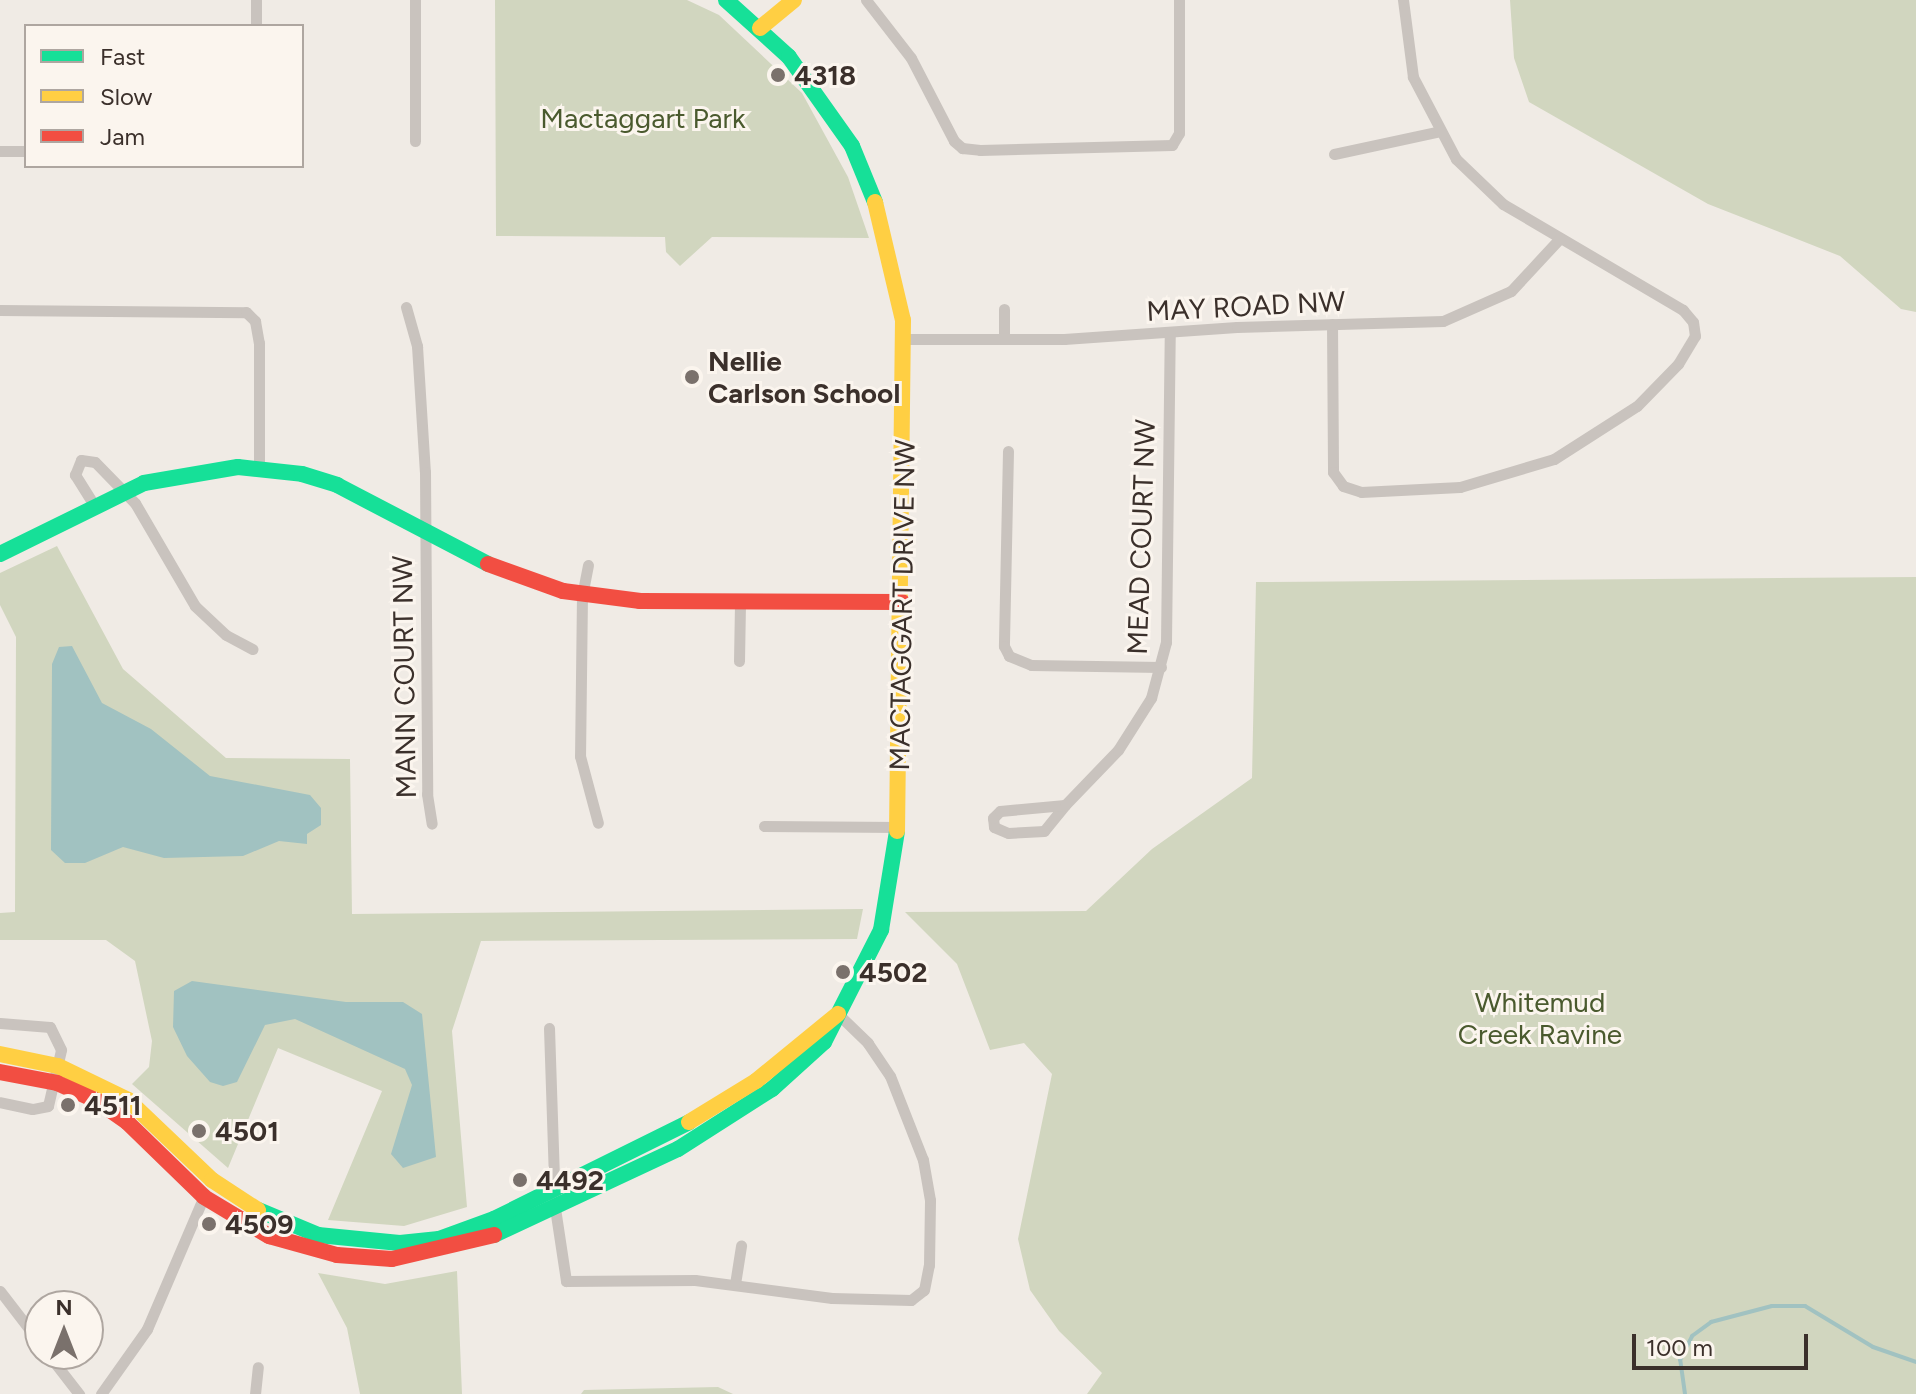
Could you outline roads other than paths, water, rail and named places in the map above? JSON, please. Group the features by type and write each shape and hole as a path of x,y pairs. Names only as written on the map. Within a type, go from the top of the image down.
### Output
{"street":[{"path":"256,0 256,24"},
{"path":"415,0 415,141"},
{"name":"MACTAGGART DRIVE NW","path":"0,1072 58,1075 127,1122 204,1197 250,1227 292,1245 375,1259 463,1247 555,1208 747,1108 808,1059 838,1014 881,930 899,827 905,339 891,250 856,155 824,99 760,28 726,0"},
{"path":"760,28 794,0"},
{"path":"866,0 911,58 954,141 962,148 980,150 1172,145 1179,133 1179,0"},
{"path":"1332,324 1332,467 1343,486 1361,492 1439,490 1530,469 1588,442 1637,406 1678,364 1695,336 1693,322 1683,310 1491,194 1437,132 1408,58 1403,0"},
{"path":"1334,154 1437,132"},
{"path":"0,151 24,151"},
{"name":"MAY ROAD NW","path":"905,339 1004,339 1332,324 1425,324 1472,312 1523,281 1560,238"},
{"name":"MANN COURT NW","path":"406,307 417,346 425,529 427,794 432,824"},
{"path":"1004,309 1004,339"},
{"path":"0,310 246,312 255,321 259,343 259,468"},
{"name":"MEAD COURT NW","path":"1065,805 1000,811 993,818 994,827 1008,833 1044,831 1136,727 1161,667 1170,333"},
{"path":"1008,451 1004,646 1009,656 1031,665 1161,667"},
{"path":"94,505 75,475 81,460 95,462 142,514 195,606 226,635 252,649"},
{"path":"0,554 123,491 182,472 259,468 337,485 505,573 582,595 740,601 902,602"},
{"path":"588,565 582,595 580,756 598,823"},
{"path":"739,661 740,601"},
{"path":"764,826 899,827"},
{"path":"549,1028 555,1208 562,1273 572,1284 661,1279 735,1284 832,1298 904,1301 921,1295 927,1281 930,1200 917,1138 877,1056 838,1014"},
{"name":"MACTAGGART DRIVE NW","path":"0,1054 128,1100 212,1180 260,1212 298,1229 381,1243 448,1236 554,1190 708,1112 838,1014"},
{"path":"0,1023 50,1027 58,1037 58,1075 48,1106 32,1109 0,1102"},
{"path":"101,1394 147,1329 212,1180"},
{"path":"735,1284 741,1245"},
{"path":"0,1291 24,1322"},
{"path":"255,1394 258,1367"},
{"path":"60,1370 79,1394"}],"water":[{"path":"72,646 102,703 151,729 210,776 310,795 321,808 321,825 307,834 307,844 279,841 243,856 164,858 123,847 85,863 65,863 51,850 52,664 59,647"},
{"path":"192,981 346,1002 403,1002 422,1014 436,1157 403,1168 391,1154 412,1085 405,1069 295,1019 265,1025 237,1082 223,1086 210,1082 187,1056 173,1027 174,991"}],"waterway":[{"path":"1685,1394 1680,1360 1692,1336 1711,1322 1772,1306 1805,1306 1873,1347 1916,1362"}],"place":[{"name":"4318","path":"778,75"},
{"name":"Nellie Carlson School","path":"692,377"},
{"name":"4502","path":"843,972"},
{"name":"4511","path":"68,1105"},
{"name":"4501","path":"199,1131"},
{"name":"4492","path":"520,1180"},
{"name":"4509","path":"209,1224"}],"park label":[{"name":"Mactaggart Park","path":"643,118"},
{"name":"Whitemud Creek Ravine","path":"1540,1018"}]}
